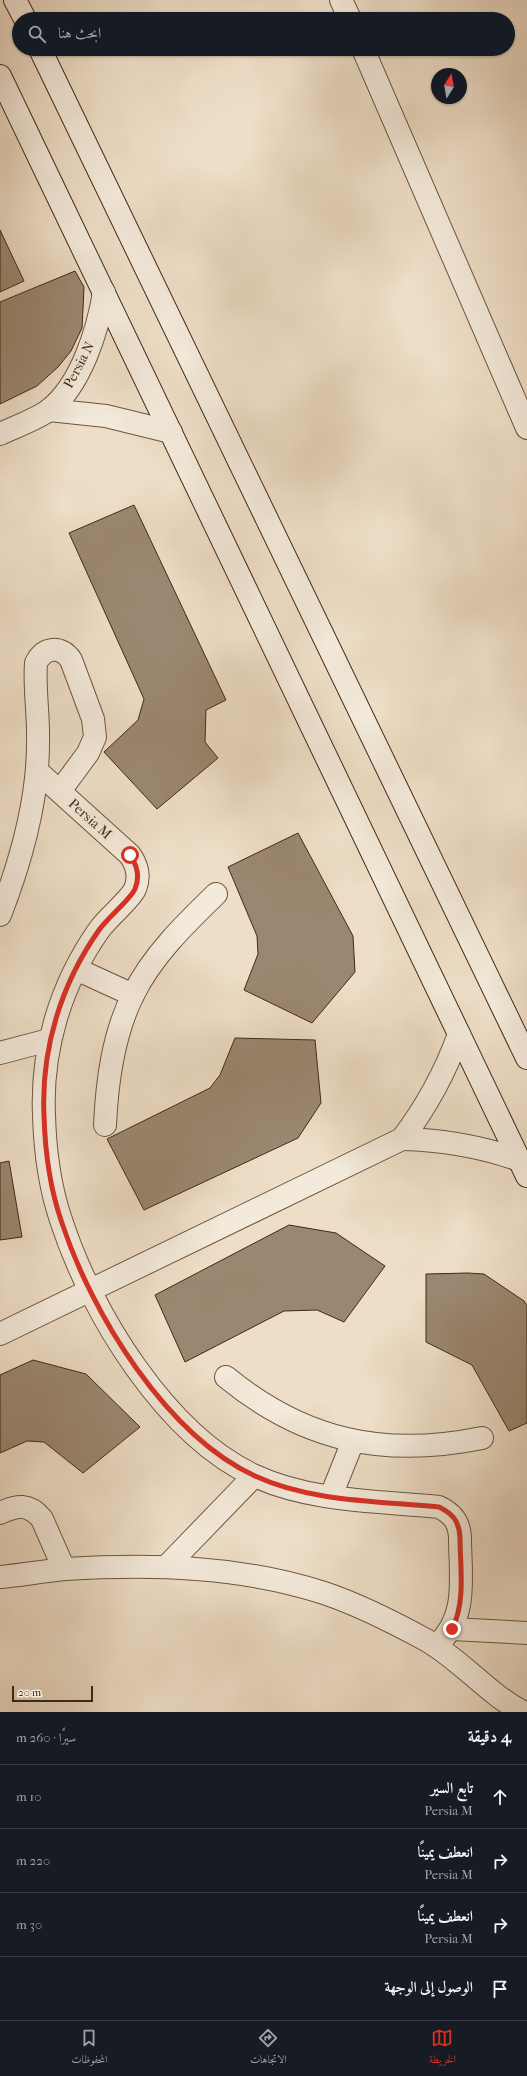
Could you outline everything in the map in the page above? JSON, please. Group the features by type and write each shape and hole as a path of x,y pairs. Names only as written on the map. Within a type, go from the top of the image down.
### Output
{"street":[{"path":"16,0 22,12"},
{"path":"341,0 347,12"},
{"path":"43,56 527,1058"},
{"path":"366,56 527,428"},
{"path":"0,76 523,1168"},
{"name":"Persia N","path":"0,434 49,410 76,375 87,355 100,314 104,292"},
{"name":"Persia N","path":"49,410 106,416 171,432"},
{"name":"Persia M","path":"0,915 21,855 37,771 38,742 36,663 45,651 53,649 60,650 67,654 71,660 95,728 92,746 60,791"},
{"name":"Persia M","path":"37,771 130,855 137,870 137,883 131,895 114,911 100,928 76,969 60,1004 49,1040 45,1076 44,1113 46,1150 61,1222 74,1257 90,1290 121,1345 138,1371 175,1416 201,1441 227,1459 254,1476 304,1491 331,1496 439,1507 455,1518 459,1527 460,1537 460,1602 456,1620 452,1629 436,1646"},
{"path":"105,1125 107,1092 112,1058 121,1026 133,995 167,944 216,894"},
{"path":"76,969 133,995"},
{"path":"0,1334 402,1139 436,1090 449,1062 459,1034"},
{"path":"0,1053 49,1040"},
{"path":"402,1139 462,1143 491,1150 523,1168"},
{"path":"226,1377 246,1394 291,1420 316,1430 353,1441 385,1446 418,1447 450,1444 482,1438"},
{"path":"331,1496 353,1441"},
{"path":"166,1567 254,1476"},
{"path":"0,1513 21,1506 29,1507 36,1512 42,1519 64,1569"},
{"path":"0,1577 64,1569 166,1567 246,1575 285,1582 324,1593 368,1610 436,1646 523,1712"},
{"path":"452,1629 527,1633"}],"building":[{"path":"0,230 24,281 0,292"},
{"path":"75,271 84,287 83,309 82,328 71,351 58,367 37,386 0,404 0,302"},
{"path":"134,505 226,700 206,710 205,742 218,758 157,809 104,752 138,720 144,699 69,533"},
{"path":"298,833 353,936 355,972 312,1023 244,990 258,954 257,936 228,867"},
{"path":"235,1038 315,1040 321,1103 298,1138 144,1210 107,1139 210,1088 220,1075"},
{"path":"9,1161 22,1237 0,1240 0,1163"},
{"path":"289,1225 336,1233 385,1266 344,1322 317,1310 284,1311 185,1362 155,1295"},
{"path":"426,1274 484,1274 524,1301 527,1306 527,1423 509,1431 472,1365 426,1342"},
{"path":"33,1360 86,1374 140,1427 83,1473 44,1442 27,1441 0,1453 0,1375"}],"route":[{"path":"130,855 135,862 137,870 138,879 136,888 100,928 87,948 60,1004 49,1040 45,1076 44,1113 46,1150 52,1187 61,1222 74,1257 105,1318 138,1371 175,1416 201,1441 227,1459 254,1476 279,1485 331,1496 439,1507 455,1518 459,1527 460,1537 460,1602 459,1611 452,1629"}]}
